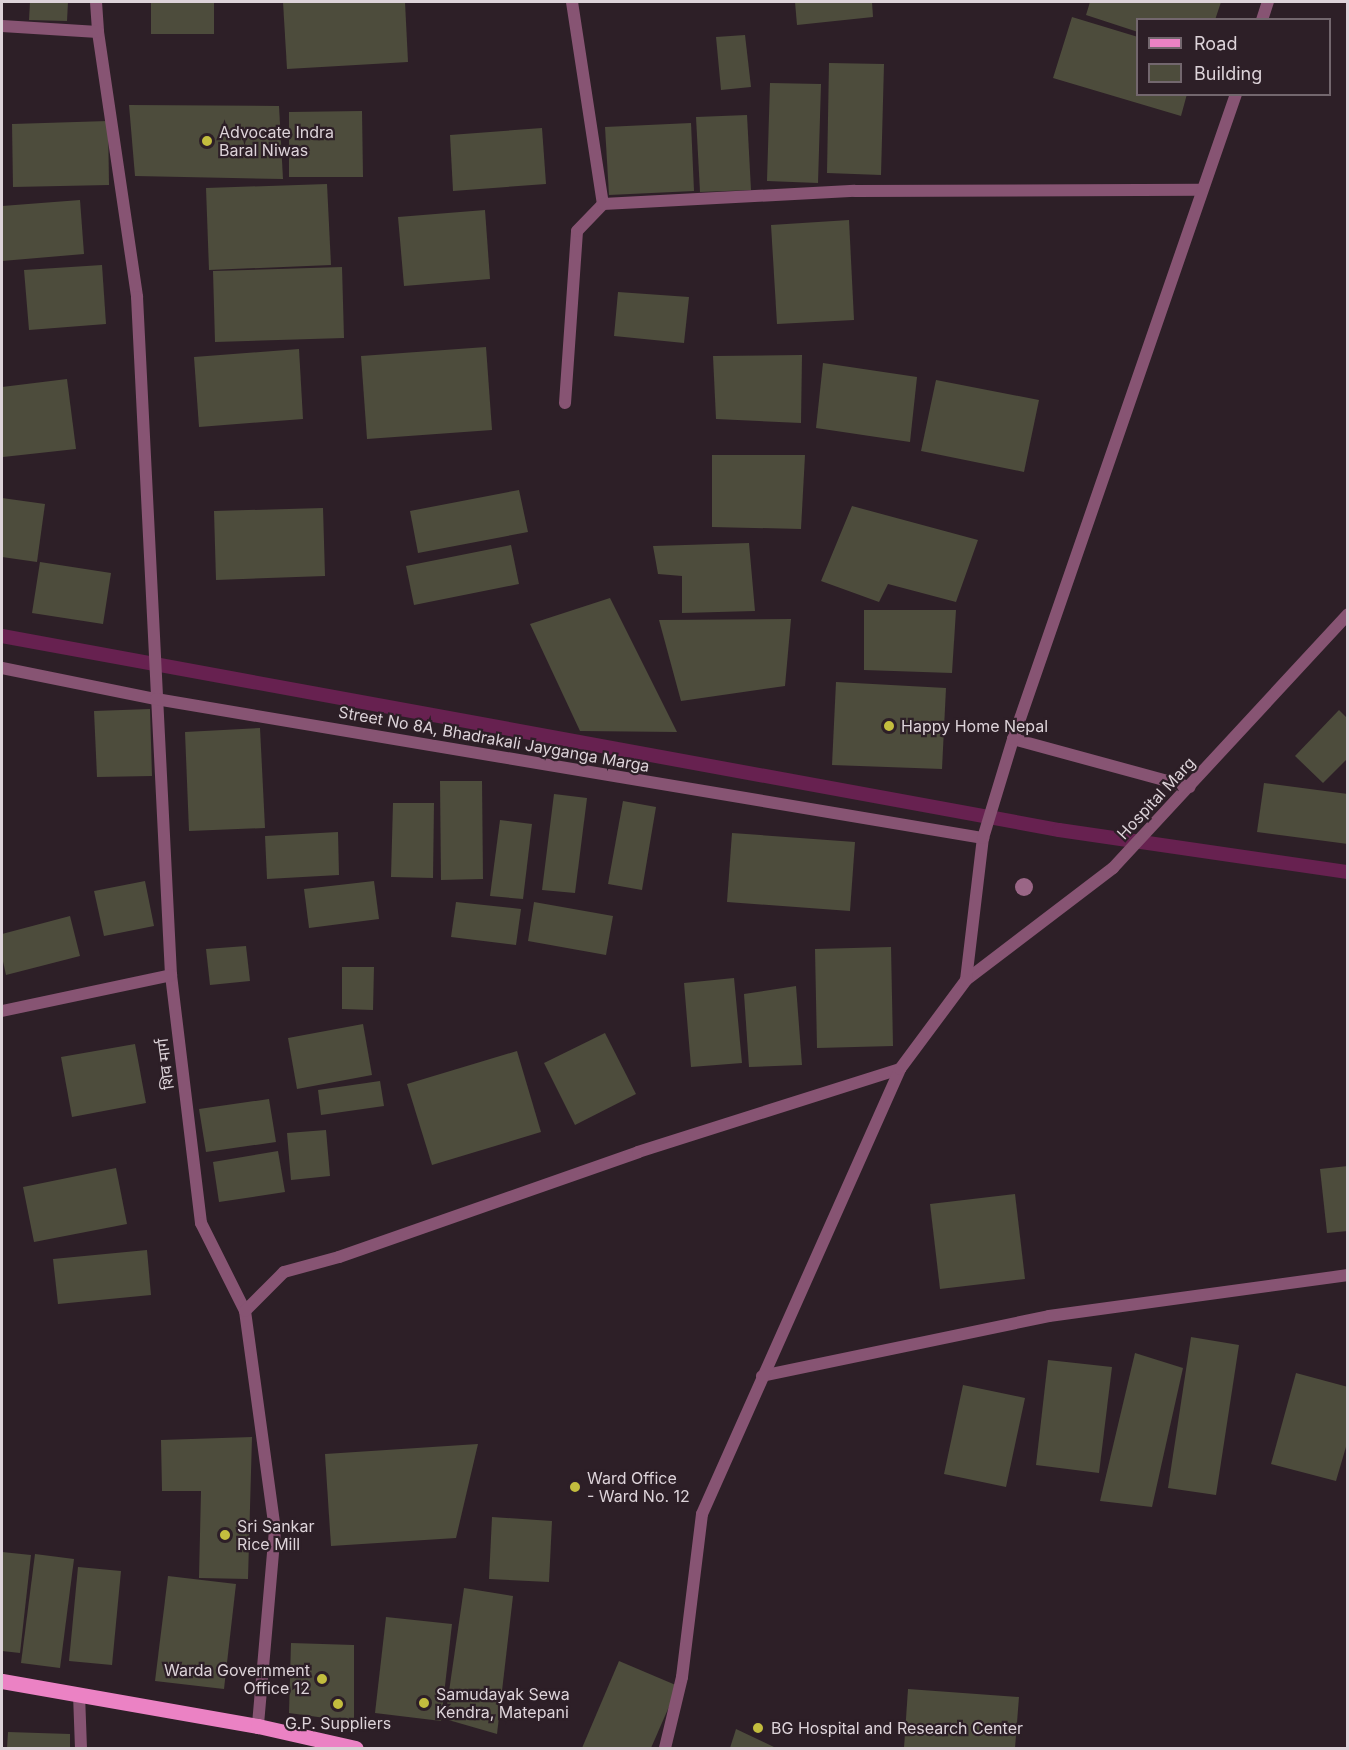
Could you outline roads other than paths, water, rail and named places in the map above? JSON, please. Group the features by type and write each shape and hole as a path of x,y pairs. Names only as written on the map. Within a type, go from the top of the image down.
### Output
{"main road":[{"path":"2,1681 258,1726 356,1749"}],"street":[{"name":"शिव मार्ग","path":"96,2 98,32 137,297 171,975 201,1223 245,1311 275,1530 258,1726"},
{"path":"572,2 603,204"},
{"path":"1263,18 1268,2"},
{"path":"2,26 98,32"},
{"path":"665,1749 682,1677 702,1514 900,1069 966,980 983,838 1013,739 1235,96"},
{"path":"565,403 577,231 603,204 855,191 1202,190"},
{"name":"Hospital Marg","path":"966,980 1113,868 1190,788 1347,614"},
{"name":"Street No 8A, Bhadrakali Jayganga Marga","path":"2,668 156,699 983,838"},
{"path":"1013,739 1190,788"},
{"path":"2,1011 171,975"},
{"path":"245,1311 284,1272 339,1257 638,1152 900,1069"},
{"path":"762,1376 1049,1316 1347,1275"},
{"path":"79,1694 81,1749"}],"waterway":[{"path":"2,636 1059,830 1348,872"}],"place":[{"name":"Advocate Indra Baral Niwas","path":"207,141"},
{"name":"Happy Home Nepal","path":"889,726"},
{"name":"Ward Office - Ward No. 12","path":"575,1487"},
{"name":"Sri Sankar Rice Mill","path":"225,1535"},
{"name":"Warda Government Office 12","path":"322,1679"},
{"name":"Samudayak Sewa Kendra, Matepani","path":"424,1703"},
{"name":"G.P. Suppliers","path":"338,1704"},
{"name":"BG Hospital and Research Center","path":"758,1728"}]}
